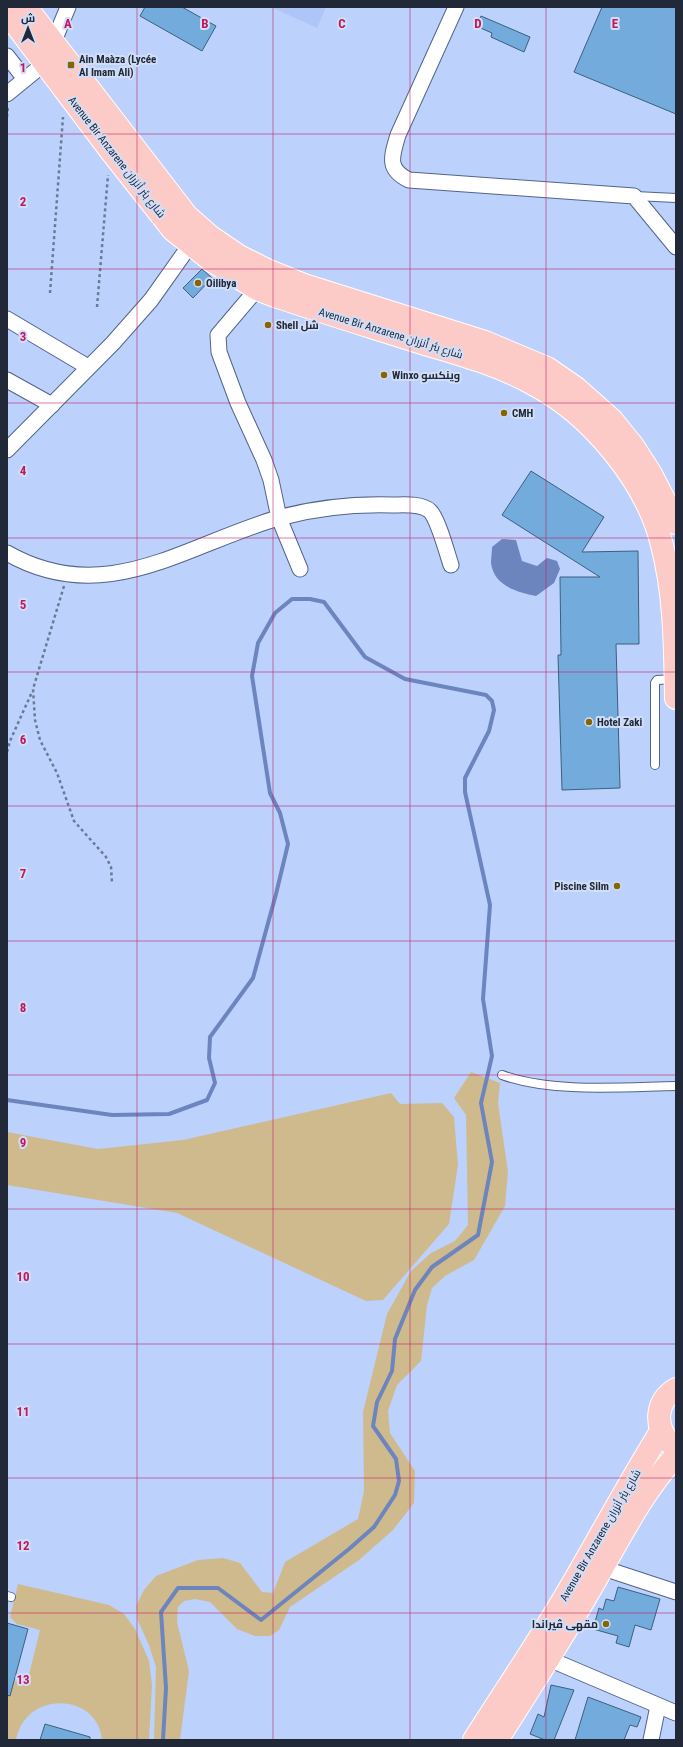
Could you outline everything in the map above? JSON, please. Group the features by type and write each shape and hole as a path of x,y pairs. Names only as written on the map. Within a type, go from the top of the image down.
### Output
{"main road":[{"name":"Avenue Bir Anzarene شارع بئر أنزران","path":"26,7 186,216 211,237 239,256 269,271 304,285 485,342 547,368 576,388 612,420 633,446 651,474 676,523"},
{"name":"Avenue Bir Anzarene شارع بئر أنزران","path":"7,13 110,150 173,230 212,261 257,289 298,304 476,359 510,372 535,384 568,407 590,426 625,466 641,492 662,543 672,591 676,698"},
{"path":"669,1439 659,1414 665,1398 676,1389"},
{"name":"Avenue Bir Anzarene شارع بئر أنزران","path":"474,1740 534,1648 573,1584 636,1472 669,1439"},
{"name":"Avenue Bir Anzarene شارع بئر أنزران","path":"496,1740 549,1659 635,1512 666,1466 676,1456"}],"street":[{"path":"7,94 44,63 54,43 68,7"},
{"path":"456,7 398,135 393,154 393,167 399,175 409,180 634,196 676,247"},
{"path":"7,56 25,79"},
{"path":"7,450 113,343 151,300 190,245"},
{"path":"257,289 218,335 217,339 219,352 238,403 264,460 271,480 279,518 300,570"},
{"path":"7,319 88,367"},
{"path":"7,380 52,404"},
{"path":"7,553 49,572 68,575 98,576 119,574 161,563 279,518 310,511 354,505 414,506 430,511 451,565"},
{"path":"603,1568 676,1592"},
{"path":"549,1659 676,1713"},
{"path":"651,1740 658,1706"}],"lane":[{"path":"634,196 676,198"},
{"path":"655,765 654,683 657,680 676,679"},
{"path":"502,1075 519,1081 551,1086 676,1086"}],"path":[{"path":"50,293 65,90"},
{"path":"97,307 110,150"},
{"path":"7,752 10,741 33,689 68,575"},
{"path":"33,689 33,707 40,740 57,773 74,821 100,849 110,863 112,883"}],"shaded area":[{"path":"271,7 326,7 317,28"},
{"path":"502,539 516,540 522,561 537,566 547,558 557,561 560,569 554,583 536,596 514,590 502,582 493,571 491,563 492,547"},
{"path":"471,1072 500,1083 498,1103 508,1172 505,1206 474,1260 445,1276 432,1288 427,1305 421,1361 397,1385 388,1411 390,1433 415,1471 414,1503 393,1530 359,1560 290,1607 279,1630 270,1636 255,1636 237,1629 210,1602 195,1599 184,1601 178,1607 177,1622 189,1671 180,1740 154,1740 156,1667 149,1645 138,1621 136,1606 144,1590 156,1576 198,1560 223,1558 240,1563 262,1592 273,1593 285,1562 358,1519 364,1491 363,1412 387,1314 411,1271 431,1253 455,1241 468,1225 466,1115 454,1098"},
{"path":"391,1093 400,1104 442,1103 454,1117 458,1165 449,1224 383,1300 366,1301 177,1213 7,1185 7,1132 98,1149 183,1140"},
{"path":"18,1584 109,1605 124,1614 135,1629 149,1661 152,1685 149,1740 102,1740 98,1724 88,1713 75,1706 61,1703 46,1705 33,1712 22,1724 16,1740 8,1740 7,1680 27,1683 40,1630 17,1624 10,1617"}],"building":[{"path":"145,7 182,7 216,26 202,51 140,16"},
{"path":"602,7 676,7 676,114 574,72"},
{"path":"481,16 530,37 524,52 491,37 492,33 476,26"},
{"name":"Oilibya","path":"202,269 212,278 193,298 183,288"},
{"path":"531,471 604,517 582,552 638,551 639,644 616,644 620,788 562,790 558,655 561,655 560,577 600,577 502,515"},
{"path":"618,1587 660,1599 651,1630 635,1625 629,1647 616,1643 618,1636 593,1629 599,1608 603,1610 606,1599 614,1601"},
{"path":"7,1623 28,1629 10,1696 7,1695"},
{"path":"551,1685 574,1690 554,1740 545,1740 530,1734 538,1714 544,1717"},
{"path":"588,1697 641,1717 637,1727 630,1725 624,1740 575,1740"},
{"path":"45,1724 90,1737 90,1740 40,1740"}],"waterway":[{"path":"7,1100 112,1115 169,1114 207,1100 215,1083 209,1058 210,1037 253,978 288,844 280,813 270,793 252,676 258,643 275,613 292,599 310,599 324,602 365,657 405,679 486,695 492,701 494,710 489,731 465,778 465,792 490,905 483,999 492,1056 481,1103 492,1162 478,1235 432,1267 415,1290 395,1339 392,1371 377,1402 373,1426 396,1459 399,1481 395,1495 374,1527 261,1620 218,1588 178,1588 161,1612 166,1688 163,1740"}],"place":[{"name":"Ain Maàza (Lycée Al Imam Ali)","path":"71,65"},
{"name":"Oilibya","path":"198,283"},
{"name":"Shell شل","path":"268,325"},
{"name":"Winxo وينكسو","path":"384,375"},
{"name":"CMH","path":"504,413"},
{"name":"Hotel Zaki","path":"589,722"},
{"name":"Piscine Silm","path":"617,886"},
{"name":"مقهى ڤيراندا","path":"606,1624"}]}
